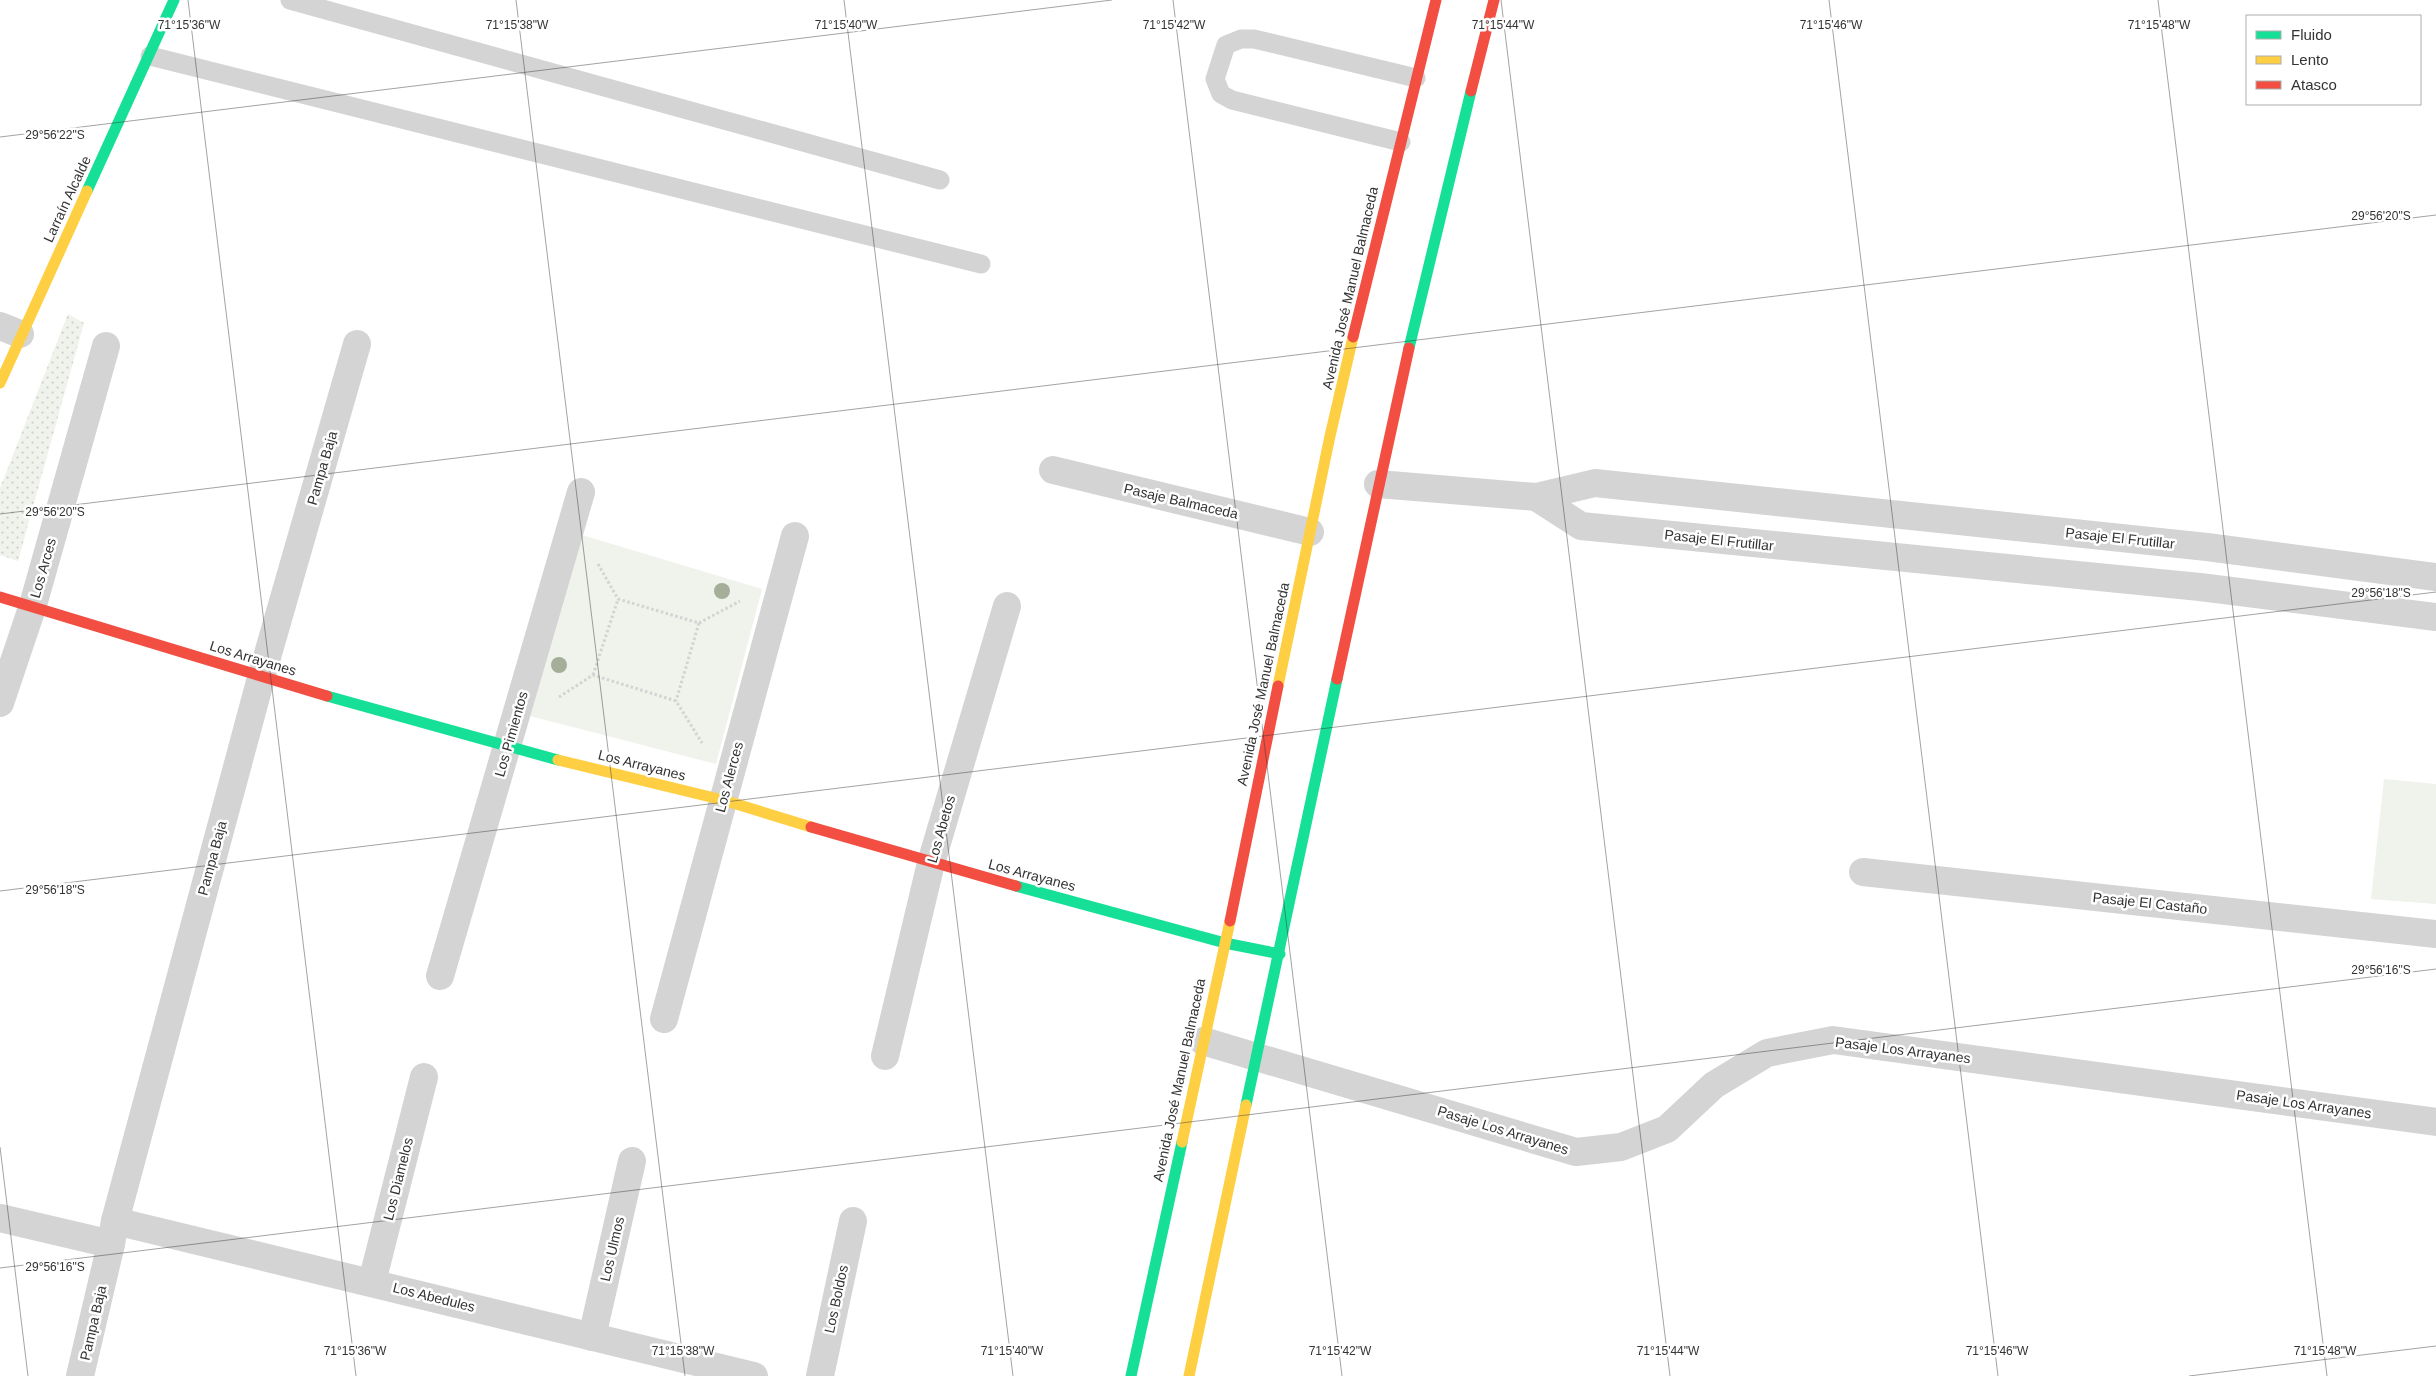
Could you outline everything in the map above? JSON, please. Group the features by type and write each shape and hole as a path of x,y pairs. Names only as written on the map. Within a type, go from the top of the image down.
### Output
{"main road":[{"name":"Larraín Alcalde","path":"0,383 10,330 150,56 174,0"},
{"name":"Avenida José Manuel Balmaceda","path":"1131,1376 1225,943 1310,532 1383,209 1436,0"},
{"path":"1189,1376 1280,954 1378,484 1435,233 1494,0"},
{"name":"Los Arrayanes","path":"0,597 32,605 261,678 507,747 723,800 931,863 1225,943 1280,954"}],"street":[{"name":"Pampa Baja","path":"80,1376 113,1232 261,678 358,344"},
{"name":"Los Arces","path":"0,703 32,605 106,346"},
{"name":"Pasaje Balmaceda","path":"1053,470 1310,532"},
{"name":"Pasaje El Frutillar","path":"1378,484 1536,497 1595,483 2207,547 2436,577"},
{"name":"Los Pimientos","path":"440,976 581,492"},
{"name":"Pasaje El Frutillar","path":"1536,497 1581,526 2200,588 2436,617"},
{"path":"1910,559 1913,516"},
{"name":"Los Alerces","path":"664,1019 795,536"},
{"path":"2200,588 2207,547"},
{"name":"Los Abetos","path":"885,1056 931,863 1007,606"},
{"name":"Pasaje El Castaño","path":"1863,872 2436,934"},
{"name":"Pasaje Los Arrayanes","path":"1203,1041 1576,1152 1621,1147 1667,1129 1714,1085 1767,1053 1832,1040 2436,1122"},
{"name":"Los Diamelos","path":"372,1282 424,1077"},
{"name":"Los Ulmos","path":"592,1337 632,1162"},
{"name":"Los Abedules","path":"0,1218 113,1232 372,1282 754,1376"},
{"name":"Los Boldos","path":"820,1376 853,1221"}],"lane":[{"path":"290,0 940,180"},
{"path":"1401,142 1232,100 1221,94 1214,79 1226,45 1241,39 1254,39 1416,78"},
{"path":"150,56 981,264"}],"path":[{"path":"596,559 618,598 699,623 746,598"},
{"path":"554,700 593,675 618,598"},
{"path":"676,701 699,623"},
{"path":"593,675 676,701 706,748"}],"shaded area":[{"path":"68,314 84,323 18,561 0,555 0,488"},
{"path":"582,535 762,589 716,764 530,716"},
{"path":"2384,779 2436,784 2436,904 2371,899"}],"traffic: fast":[{"path":"87,191 174,0"},
{"path":"1409,348 1471,91"},
{"path":"1246,1105 1337,679"},
{"path":"327,696 558,760"},
{"path":"1016,886 1225,943 1280,954"},
{"path":"1131,1376 1182,1142"}],"traffic: slow":[{"path":"0,383 87,191"},
{"path":"1278,686 1330,436 1353,337"},
{"path":"558,760 723,800 811,827"},
{"path":"1182,1142 1230,921"},
{"path":"1189,1376 1246,1105"}],"traffic: jam":[{"path":"1353,337 1436,0"},
{"path":"1471,91 1494,0"},
{"path":"1337,679 1409,348"},
{"path":"0,597 327,696"},
{"path":"1230,921 1278,686"},
{"path":"811,827 1016,886"}]}
